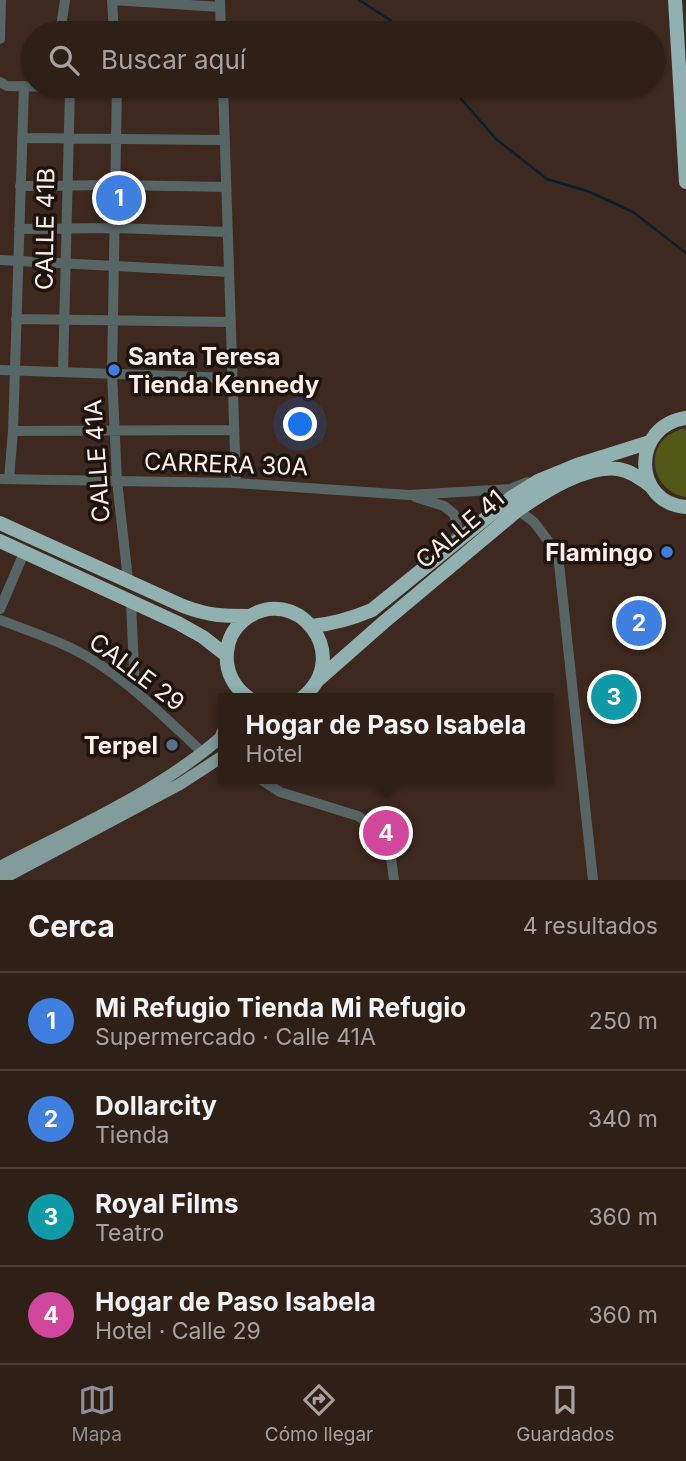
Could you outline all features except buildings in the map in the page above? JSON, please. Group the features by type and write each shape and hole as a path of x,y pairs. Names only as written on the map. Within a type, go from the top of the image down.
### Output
{"highway":[{"path":"675,0 686,183"},
{"path":"652,486 646,472 647,449 659,429 679,419 686,406"},
{"name":"CALLE 41","path":"311,626 352,619 372,610 511,498 538,481 577,465 650,442"},
{"name":"CALLE 41","path":"308,693 318,680 354,648 518,510 557,485 595,471 619,469 652,486 664,500 684,508"},
{"path":"0,523 207,615 250,616"},
{"path":"0,541 178,623 204,637 226,655"},
{"path":"233,692 226,655 228,643 240,623 260,611 271,609 293,613 311,626 320,640 323,656 318,680"}],"main road":[{"path":"0,867 151,787 188,765 218,740"},
{"path":"0,880 180,784 218,759"}],"street":[{"path":"0,39 1,0"},
{"path":"62,21 65,0"},
{"path":"113,21 112,0 220,4"},
{"path":"0,82 8,86 21,86"},
{"path":"5,479 13,431 24,98"},
{"name":"CALLE 41B","path":"63,372 68,138 64,98"},
{"name":"CALLE 41A","path":"117,98 113,374 117,481 128,580"},
{"path":"223,98 236,484"},
{"path":"22,138 225,140"},
{"path":"20,186 226,187"},
{"path":"19,229 115,228 228,232"},
{"path":"0,260 229,272"},
{"path":"16,319 231,322"},
{"path":"0,370 233,378"},
{"path":"13,431 234,430"},
{"path":"409,495 510,489 561,467 577,465"},
{"name":"CARRERA 30A","path":"5,479 236,484 409,495"},
{"path":"409,495 444,506 454,514 459,533 446,550"},
{"path":"518,510 534,522 558,554 593,880"},
{"path":"0,609 24,553"},
{"path":"131,602 135,691"},
{"name":"CALLE 29","path":"0,620 73,649 103,668 135,691 203,753"},
{"path":"268,784 280,792 358,816 377,830 390,852 394,880"}],"green space":[{"path":"681,429 686,429 686,497 677,495 662,484 655,468 657,450 662,441"}],"waterway":[{"path":"359,0 391,21"},
{"path":"460,98 496,139 547,179 590,192 633,212 686,253"}],"place":[{"name":"Mi Refugio Tienda Mi Refugio","path":"119,198"},
{"name":"Santa Teresa Tienda Kennedy","path":"114,370"},
{"name":"Flamingo","path":"667,552"},
{"name":"Dollarcity","path":"639,623"},
{"name":"Royal Films","path":"614,697"},
{"name":"Terpel","path":"172,745"},
{"name":"Hogar de Paso Isabela","path":"386,833"}]}
